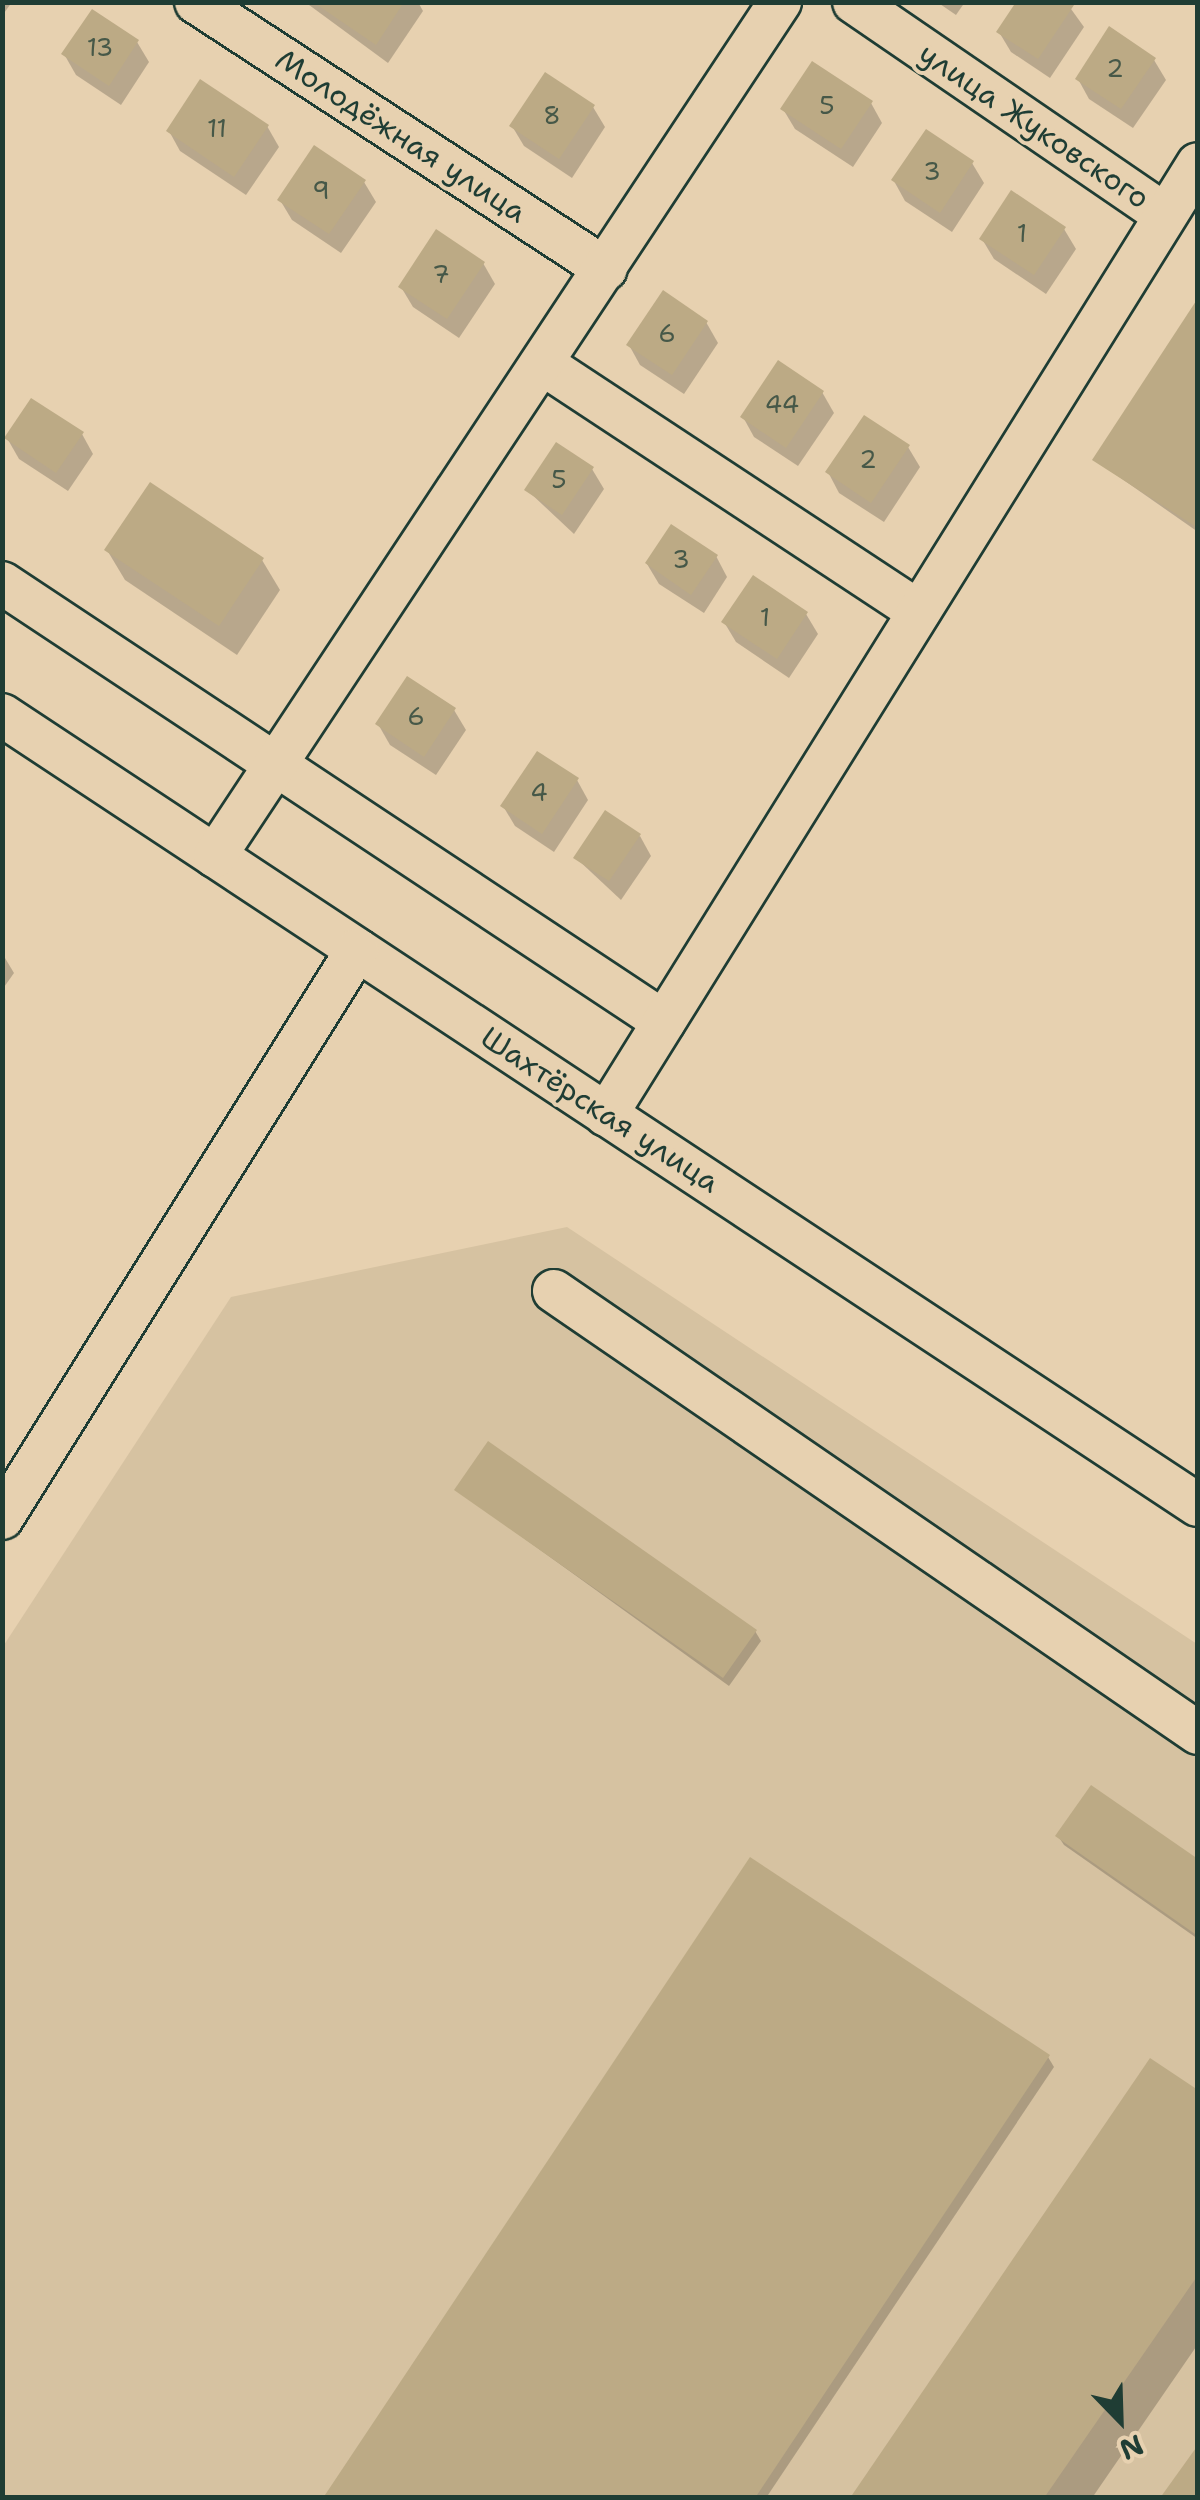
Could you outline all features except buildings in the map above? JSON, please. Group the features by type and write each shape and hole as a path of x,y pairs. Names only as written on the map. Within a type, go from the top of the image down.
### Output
{"street":[{"name":"Молодёжная улица","path":"196,2 606,269"},
{"path":"215,856 780,2"},
{"name":"улица Жуковского","path":"854,2 1166,215"},
{"path":"606,1114 1198,164"},
{"path":"543,364 918,612"},
{"path":"2,583 664,1022"},
{"name":"Шахтёрская улица","path":"2,715 1198,1505"},
{"path":"2,1518 357,950"},
{"path":"554,1291 1198,1734"}],"shaded area":[{"path":"567,1227 1197,1644 1197,2497 3,2497 2,1648 231,1297"}]}
